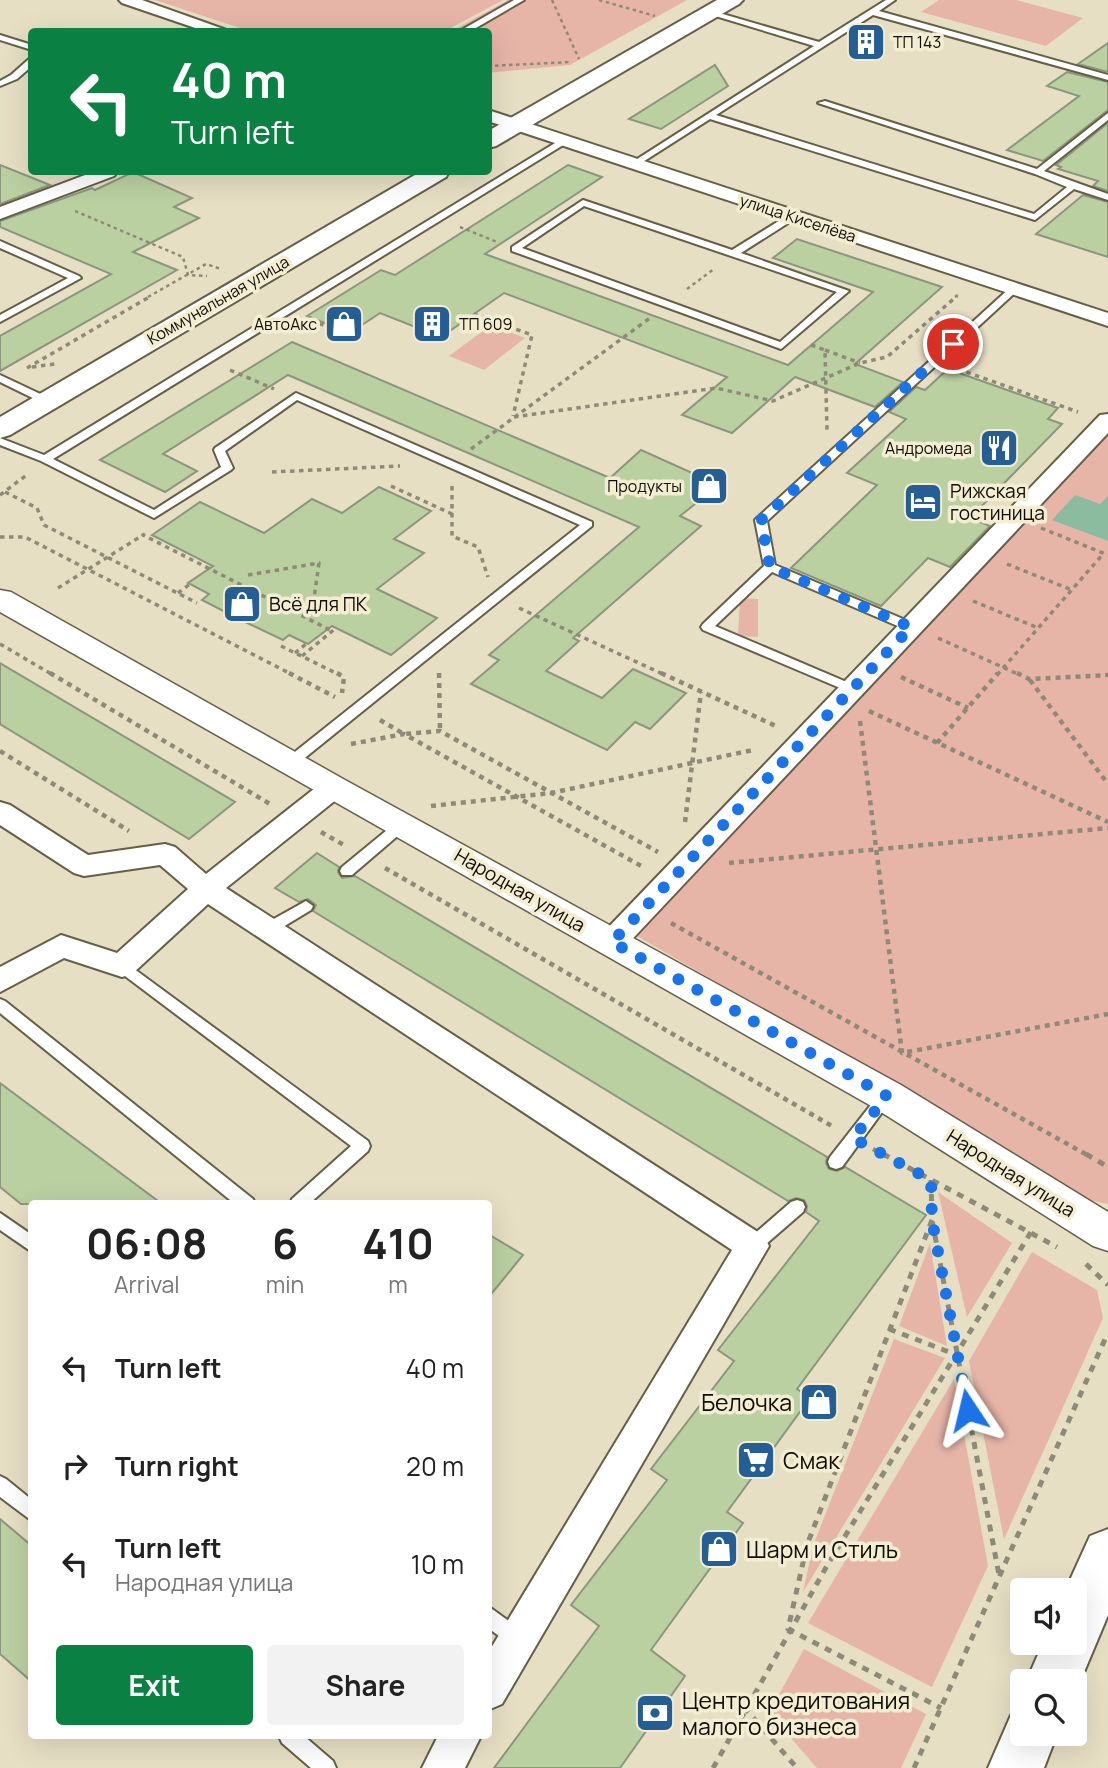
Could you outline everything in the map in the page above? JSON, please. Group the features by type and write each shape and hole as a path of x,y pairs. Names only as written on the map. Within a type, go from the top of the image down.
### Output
{"main road":[{"path":"492,139 732,0"},
{"name":"Коммунальная улица","path":"0,429 432,175"},
{"path":"1087,1602 1108,1554"},
{"path":"1016,1768 1025,1746"}],"street":[{"path":"127,0 212,28"},
{"name":"улица Киселёва","path":"492,117 1014,289 1104,314"},
{"path":"0,213 100,175"},
{"path":"612,942 805,739 855,698 1107,421"},
{"name":"Народная улица","path":"0,598 296,757 332,788 414,816 612,942 887,1096 1108,1233"},
{"path":"0,981 61,946 122,966 206,889 332,788"},
{"path":"0,812 84,866 165,854 206,889 752,1246 492,1683"},
{"path":"442,1768 459,1739"}],"lane":[{"path":"469,28 520,0"},
{"path":"635,163 891,0"},
{"path":"712,12 820,45"},
{"path":"873,12 1108,78"},
{"path":"0,37 28,47"},
{"path":"0,84 14,77 28,65"},
{"path":"822,103 1108,197"},
{"path":"709,116 1035,217 1073,186"},
{"path":"1038,172 1108,116"},
{"path":"45,459 565,141"},
{"path":"583,203 844,291 780,346 514,249 583,203"},
{"path":"733,254 793,216"},
{"path":"0,244 76,278 0,318"},
{"path":"770,567 761,520 1014,289"},
{"path":"953,344 965,348"},
{"path":"2,380 47,401"},
{"path":"0,441 45,459 155,515 227,468 219,450 296,396 587,524 296,757"},
{"path":"770,567 919,630"},
{"path":"770,567 706,627 855,698"},
{"path":"346,871 414,816"},
{"path":"268,929 306,906"},
{"path":"122,966 362,1146 302,1200"},
{"path":"0,1005 242,1200"},
{"path":"836,1162 887,1096"},
{"path":"752,1246 797,1207"},
{"path":"0,1220 28,1242"},
{"path":"0,1485 28,1509"},
{"path":"492,1619 518,1640"},
{"path":"292,1739 326,1768"}],"path":[{"path":"492,66 580,62 552,0"},
{"path":"599,0 660,17"},
{"path":"42,197 183,257 188,275"},
{"path":"438,219 514,249"},
{"path":"272,472 452,464 733,254"},
{"path":"2,380 206,264"},
{"path":"188,275 208,276"},
{"path":"513,417 716,388 774,401 860,363 887,357 959,294"},
{"path":"288,310 347,335"},
{"path":"474,314 532,335 513,417"},
{"path":"507,331 512,328"},
{"path":"790,337 860,363"},
{"path":"825,350 828,458"},
{"path":"207,360 294,398"},
{"path":"934,361 1107,421"},
{"path":"27,368 67,362"},
{"path":"0,495 45,459"},
{"path":"452,464 452,536 478,547 496,598 805,739"},
{"path":"391,486 452,514"},
{"path":"5,492 37,508 44,525 198,603"},
{"path":"937,743 1106,554 1030,524"},
{"path":"58,588 145,534 334,630 302,656"},
{"path":"0,537 26,537 341,701 344,677 281,646"},
{"path":"997,560 1072,590"},
{"path":"248,575 320,563 312,613"},
{"path":"178,593 190,584"},
{"path":"962,597 1038,628"},
{"path":"919,630 1029,679 1108,675"},
{"path":"295,653 306,643"},
{"path":"0,644 295,819 365,856 853,1138 1067,1253"},
{"path":"438,644 440,731"},
{"path":"891,673 968,708"},
{"path":"1029,679 1108,784"},
{"path":"677,871 694,763 701,692"},
{"path":"855,698 937,743 1108,822"},
{"path":"357,709 517,798 677,871 1108,828"},
{"path":"860,720 902,1052"},
{"path":"296,757 404,734 440,731 551,793 677,871"},
{"path":"414,816 551,793 805,739"},
{"path":"0,751 165,854"},
{"path":"660,917 1108,1167"},
{"path":"902,1052 1108,1014"},
{"path":"931,1180 932,1220 999,1575"},
{"path":"788,1629 807,1545 932,1220"},
{"path":"713,1768 788,1629 1031,1233"},
{"path":"1079,1260 1090,1266 1108,1285"},
{"path":"889,1329 958,1355"},
{"path":"914,1768 1107,1336"},
{"path":"788,1629 941,1708"},
{"path":"744,1707 797,1768"}],"shaded area":[{"path":"155,0 503,0 451,28 240,28"},
{"path":"508,0 687,0 570,65 492,73 492,28 457,28"},
{"path":"939,0 1016,0 1083,18 1046,46 921,12"},
{"path":"491,325 525,338 484,370 449,356"},
{"path":"1108,429 1108,1204 1089,1200 632,933"},
{"path":"1075,495 1100,504 1108,496 1108,541 1052,520"},
{"path":"740,598 758,599 758,637 738,636"},
{"path":"938,1192 1012,1243 967,1317"},
{"path":"930,1243 947,1346 899,1326"},
{"path":"1032,1252 1097,1290 1103,1318 1004,1539 969,1361"},
{"path":"894,1339 945,1358 803,1592 813,1546"},
{"path":"954,1379 988,1566 932,1687 808,1623"},
{"path":"804,1649 926,1714 901,1768 817,1768 769,1713"}],"building":[{"path":"1108,43 1108,72 1078,64"},
{"path":"715,65 728,86 661,129 629,119"},
{"path":"1067,72 1108,82 1108,110 1043,161 1007,150 1079,96 1047,86"},
{"path":"1108,123 1108,191 1093,186 1098,181 1058,169 1061,167 1056,165"},
{"path":"0,165 50,185 0,204"},
{"path":"568,165 602,177 485,254 788,365 873,292 773,258 797,239 942,287 855,364 903,382 875,407 795,377 732,433 682,415 727,377 504,293 441,337 380,313 350,333 307,316 381,270 395,275"},
{"path":"127,175 140,175 192,198 174,207 199,218 133,252 177,270 0,371 0,336 111,274 0,227 0,221 92,188 95,190"},
{"path":"1083,195 1108,202 1108,257 1036,234"},
{"path":"292,342 610,478 641,450 719,485 680,516 701,526 573,638 579,641 546,671 602,698 633,669 686,693 650,729 635,722 607,750 471,684 499,660 489,655 639,527 288,375 163,454 197,471 165,492 100,460"},
{"name":"Рижская гостиница","path":"948,369 1058,408 1048,419 1062,424 970,518 990,526 950,567 928,558 881,606 791,568 877,485 847,473 906,419 889,412 916,387 925,390"},
{"path":"379,487 431,511 394,539 424,553 377,589 437,618 391,655 332,626 308,644 289,635 283,640 241,620 202,600 209,594 188,583 213,566 152,535 200,502 264,533 312,499 342,513"},
{"path":"0,663 235,802 189,839 0,724"},
{"path":"317,853 339,867 338,872 342,878 355,876 827,1157 829,1169 837,1171 845,1167 926,1215 797,1389 810,1398 727,1512 743,1523 651,1650 685,1676 620,1768 494,1768 599,1626 571,1605 667,1480 651,1469 734,1361 718,1350 819,1221 806,1212 804,1200 796,1198 788,1201 313,911 316,905 308,899 299,902 275,888"},
{"path":"0,1083 157,1200 28,1200 28,1204 21,1204 0,1187"},
{"path":"492,1236 523,1255 492,1293"},
{"path":"0,1519 28,1543 28,1678 0,1654"}],"place":[{"name":"ТП 143","path":"866,42"},
{"name":"АвтоАкс","path":"344,324"},
{"name":"ТП 609","path":"432,324"},
{"name":"Андромеда","path":"999,448"},
{"name":"Продукты","path":"709,486"},
{"name":"Рижская гостиница","path":"923,502"},
{"name":"Всё для ПК","path":"242,604"},
{"name":"Белочка","path":"819,1402"},
{"name":"Смак","path":"756,1460"},
{"name":"Шарм и Стиль","path":"719,1549"},
{"name":"Центр кредитования малого бизнеса","path":"655,1713"}],"route":[{"path":"953,344 761,520 770,567 911,627 612,942 887,1096 853,1138 931,1180 932,1220 968,1410"}]}
